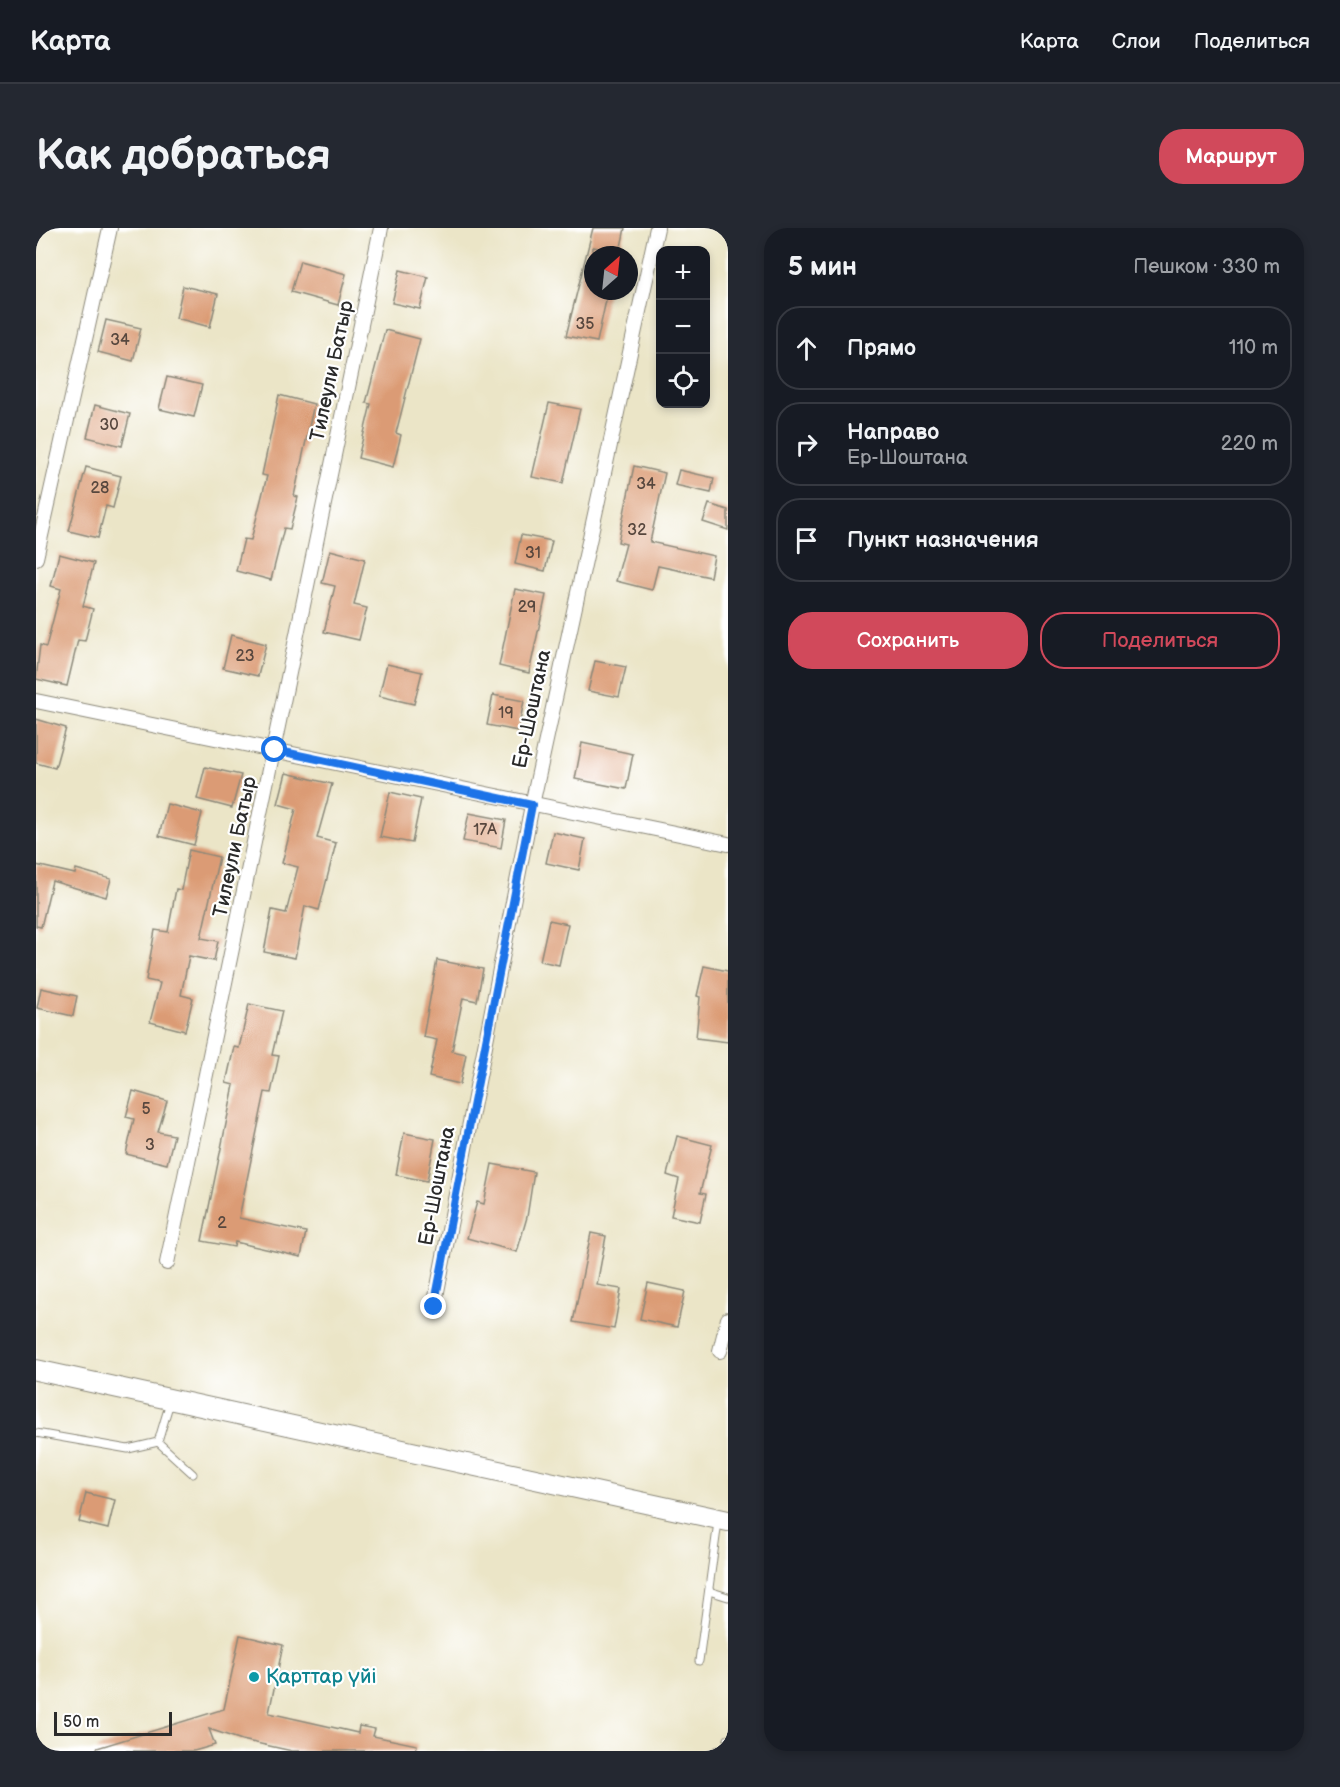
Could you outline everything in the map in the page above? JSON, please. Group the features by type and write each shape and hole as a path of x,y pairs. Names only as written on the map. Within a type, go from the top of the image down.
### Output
{"main road":[{"path":"36,1370 723,1520"}],"street":[{"path":"36,558 110,228"},
{"name":"Тилеули Батыр","path":"167,1263 275,750 381,228"},
{"name":"Ер-Шоштана","path":"434,1307 532,805 657,228"},
{"path":"36,701 728,844"},
{"path":"720,1351 728,1319"}],"lane":[{"path":"158,1442 171,1399"},
{"path":"36,1433 128,1449 158,1442"},
{"path":"158,1442 193,1474"},
{"path":"699,1661 709,1591 723,1520"},
{"path":"709,1591 728,1597"},
{"path":"716,1751 727,1749 728,1739"}],"building":[{"path":"593,228 625,228 621,246 588,246"},
{"path":"300,261 346,274 338,305 291,292"},
{"path":"584,264 584,300 606,300 597,342 566,336"},
{"path":"400,270 428,277 420,309 392,303"},
{"path":"183,286 218,294 210,327 176,318"},
{"path":"106,320 141,328 133,361 98,352"},
{"path":"385,330 420,339 396,433 401,435 393,467 358,458 371,404 366,403"},
{"path":"167,377 202,385 194,417 159,409"},
{"path":"279,395 314,404 294,496 298,497 290,529 284,528 271,580 236,571 244,539 251,540 267,476 262,475"},
{"path":"549,403 580,409 563,483 532,477"},
{"path":"95,405 130,414 122,446 87,437"},
{"path":"634,466 665,473 650,542 714,556 710,577 658,566 652,590 616,581 626,544 618,542"},
{"path":"86,467 121,476 113,508 106,506 98,538 69,531"},
{"path":"679,470 714,478 711,493 675,485"},
{"path":"709,504 728,510 728,530 703,522"},
{"path":"521,535 552,541 545,571 515,564"},
{"path":"330,550 365,559 354,605 367,608 359,640 324,632 335,586 322,583"},
{"path":"59,554 94,563 83,606 93,609 85,641 78,640 67,686 36,679 40,645 46,647 61,589 51,586"},
{"path":"515,589 546,595 529,673 499,666"},
{"path":"231,635 266,644 258,676 223,668"},
{"path":"595,661 626,667 619,697 588,691"},
{"path":"387,664 422,672 414,704 379,696"},
{"path":"493,695 524,701 518,731 487,725"},
{"path":"36,719 66,728 55,768 36,763"},
{"path":"582,743 633,754 626,789 575,779"},
{"path":"205,767 241,775 232,808 197,799"},
{"path":"286,773 332,784 317,838 336,843 319,910 305,906 295,958 264,952 272,910 286,913 298,867 282,863 296,809 278,804"},
{"path":"390,792 421,799 412,843 380,837"},
{"path":"167,804 202,813 194,845 159,836"},
{"path":"469,813 506,820 501,848 463,841"},
{"path":"553,832 585,839 579,870 546,863"},
{"path":"189,850 219,857 201,938 218,941 214,961 189,956 181,995 193,998 185,1031 150,1022 160,983 146,980 155,930 168,932 176,889 181,890"},
{"path":"36,865 75,874 76,869 111,879 106,897 52,881 41,927 36,926"},
{"path":"549,920 568,924 559,965 540,961"},
{"path":"437,960 483,969 477,1001 463,998 452,1051 466,1054 460,1084 429,1077 437,1040 423,1037"},
{"path":"704,966 728,971 728,1042 696,1038 700,997 697,996"},
{"path":"41,988 77,996 73,1016 37,1008"},
{"path":"249,1004 282,1011 272,1055 279,1056 271,1093 265,1092 239,1218 306,1232 301,1257 235,1242 234,1247 202,1241 234,1085 226,1083 234,1047 239,1048"},
{"path":"133,1091 167,1101 158,1132 174,1135 167,1164 126,1154 134,1119 126,1117"},
{"path":"404,1133 435,1139 427,1181 396,1175"},
{"path":"677,1136 712,1145 700,1193 706,1194 700,1222 671,1216 679,1179 667,1175"},
{"path":"492,1164 534,1172 527,1217 517,1252 467,1238 477,1202 484,1204"},
{"path":"591,1233 606,1236 597,1285 621,1289 614,1329 573,1322"},
{"path":"648,1283 685,1291 677,1327 640,1319"},
{"path":"86,1493 115,1500 108,1529 79,1522"},
{"name":"Қарттар үйі","path":"240,1635 283,1645 269,1713 358,1733 359,1726 375,1729 373,1736 417,1745 416,1751 292,1751 242,1740 209,1729 215,1745 194,1751 97,1751 97,1748 224,1709"}],"place":[{"name":"Қарттар үйі","path":"254,1677"}],"route":[{"path":"275,750 532,805 434,1307"}]}
